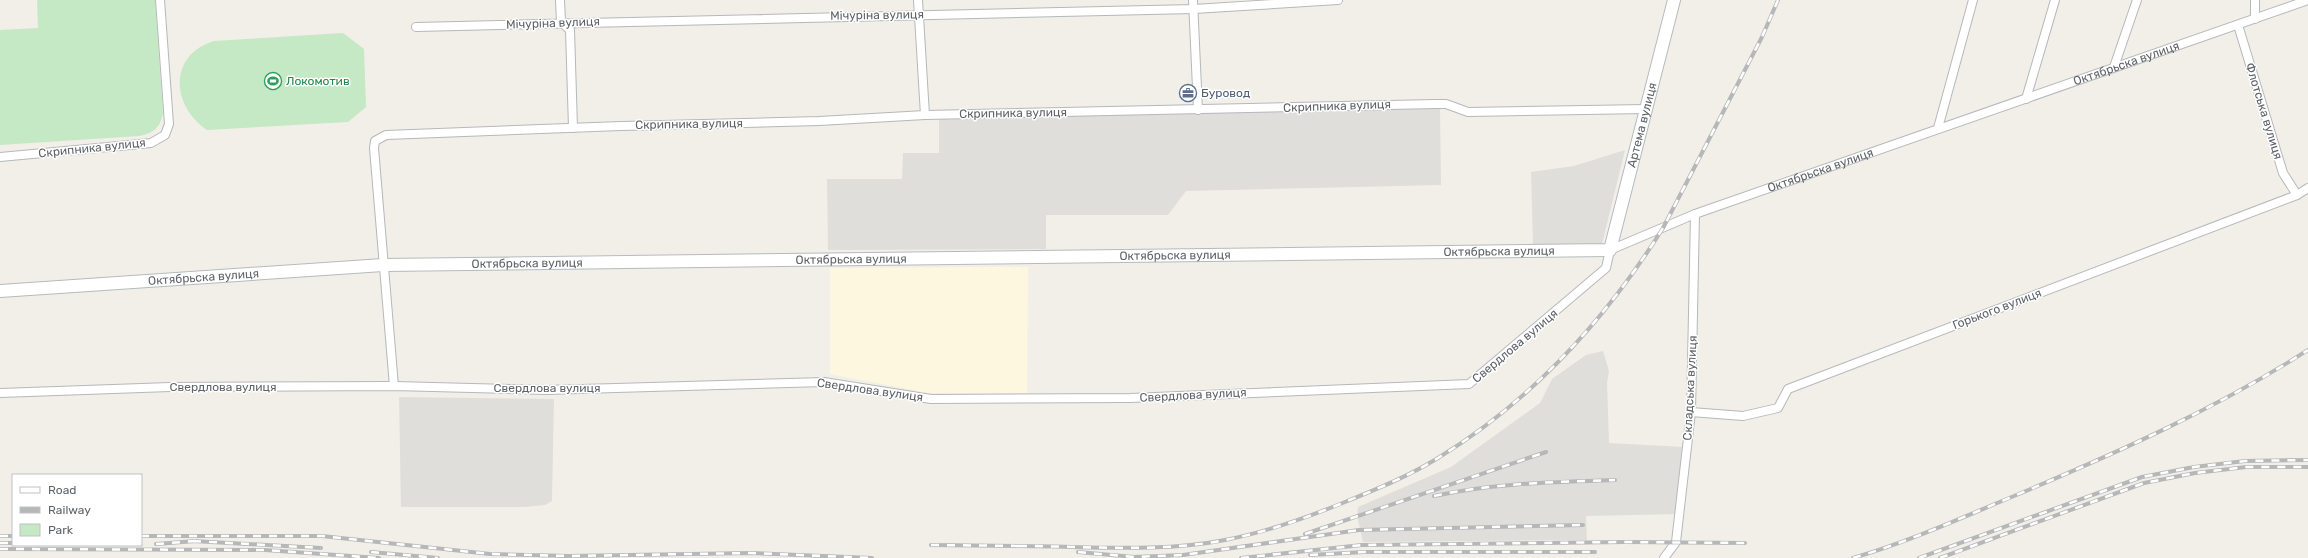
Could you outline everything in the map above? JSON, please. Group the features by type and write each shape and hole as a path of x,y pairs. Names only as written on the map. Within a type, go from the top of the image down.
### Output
{"main road":[{"name":"Артема вулиця","path":"1610,250 1674,0"},
{"name":"Октябрьска вулиця","path":"0,291 383,265 1610,250"}],"street":[{"name":"Скрипника вулиця","path":"0,157 151,143 161,139 165,135 169,124 160,0"},
{"path":"560,0 561,22 570,30 573,128"},
{"path":"918,0 925,115"},
{"path":"1193,0 1198,110"},
{"name":"Мічуріна вулиця","path":"416,27 561,22 1194,9 1338,0"},
{"path":"1938,128 1973,0"},
{"path":"2026,98 2055,0"},
{"path":"2114,67 2137,0"},
{"path":"2255,0 2255,19"},
{"name":"Октябрьска вулиця","path":"1610,250 1695,214 2308,0"},
{"name":"Флотська вулиця","path":"2238,25 2283,173 2297,195"},
{"name":"Скрипника вулиця","path":"383,265 374,148 375,141 393,134 819,121 925,115 1436,104 1446,104 1468,112 1646,110"},
{"name":"Горького вулиця","path":"1690,412 1743,416 1778,408 1788,389 2297,195 2308,188"},
{"name":"Складська вулиця","path":"1664,558 1676,542 1690,412 1695,214"},
{"name":"Свердлова вулиця","path":"0,393 162,388 394,386 546,390 824,382 931,399 1130,398 1469,384 1606,268 1610,250"},
{"path":"383,265 394,386"}],"shaded area":[{"path":"1440,107 1441,185 1186,191 1168,215 1046,215 1046,249 828,250 827,179 902,179 903,153 939,153 939,119"},
{"path":"1625,150 1602,244 1533,245 1531,172 1574,166"},
{"path":"1028,267 1027,393 929,393 830,374 830,268"},
{"path":"1603,351 1609,371 1607,382 1609,443 1684,447 1679,514 1586,516 1587,540 1363,542 1357,516 1358,507 1451,467 1540,403 1552,379 1586,355"},
{"path":"399,397 554,399 552,501 545,505 525,507 401,507"}],"green space":[{"path":"37,0 155,0 163,113 156,129 139,136 0,145 0,30 38,28"},
{"name":"Локомотив","path":"343,33 364,49 366,107 348,122 207,130 195,120 186,108 181,95 180,82 182,69 188,57 199,48 214,41"}],"railway":[{"path":"1019,546 1149,548 1200,544 1241,537 1301,519 1381,487 1427,465 1472,435 1504,411 1564,356 1591,326 1641,262 1663,228 1762,37 1778,0"},
{"path":"1853,558 1894,545 1934,529 2127,447 2237,392 2308,350"},
{"path":"1305,534 1546,452"},
{"path":"1919,558 2142,477 2194,467 2245,461 2308,460"},
{"path":"1940,558 2144,483 2195,473 2246,467 2308,467"},
{"path":"1434,496 1479,488 1501,486 1615,480"},
{"path":"1078,552 1134,557 1183,555 1359,530 1583,525"},
{"path":"0,536 12,536"},
{"path":"142,536 322,536 490,554 569,556 751,553 872,558"},
{"path":"193,541 321,548"},
{"path":"156,544 196,541"},
{"path":"1241,558 1362,545 1625,542 1745,543"},
{"path":"0,543 12,543"},
{"path":"931,545 1025,546"},
{"path":"0,549 265,550 379,558"},
{"path":"371,552 438,558"},
{"path":"1310,555 1364,552 1595,552"}],"place":[{"name":"Локомотив","path":"273,81"},
{"name":"Буровод","path":"1188,93"}]}
